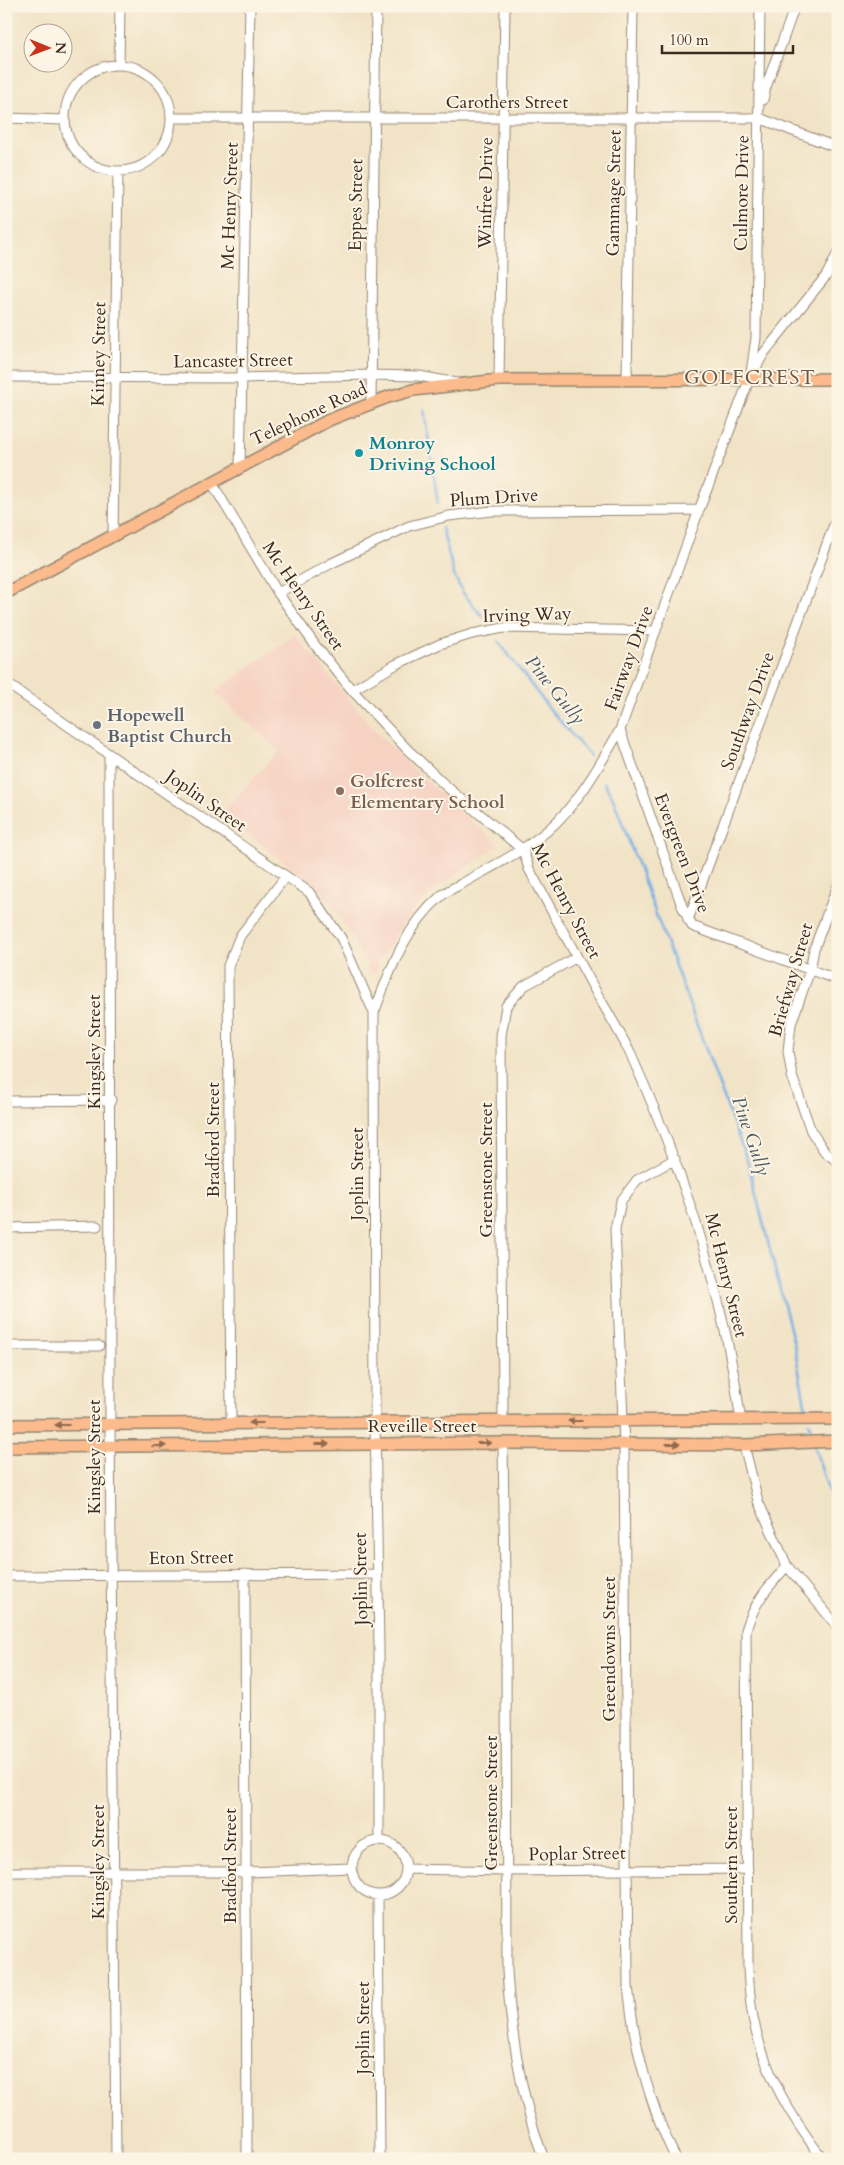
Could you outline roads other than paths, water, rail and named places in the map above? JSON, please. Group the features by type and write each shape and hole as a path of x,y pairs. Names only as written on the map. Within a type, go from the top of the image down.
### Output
{"main road":[{"name":"Telephone Road","path":"6,593 329,420 413,390 459,383 499,380 838,379"},
{"name":"Reveille Street","path":"6,1425 838,1419"},
{"name":"Reveille Street","path":"6,1447 503,1443 744,1445 832,1441"}],"street":[{"path":"119,64 120,6"},
{"name":"Mc Henry Street","path":"240,467 250,6"},
{"name":"Eppes Street","path":"371,404 376,6"},
{"name":"Winfree Drive","path":"499,380 505,6"},
{"name":"Gammage Street","path":"627,380 633,6"},
{"name":"Culmore Drive","path":"749,380 756,338 760,6"},
{"path":"759,118 766,87 796,6"},
{"path":"119,64 143,71 158,83 167,99 170,118 168,134 155,155 142,165 118,171 102,168 81,156 68,136 65,120 70,94 80,80 94,70 119,64"},
{"path":"6,118 65,120"},
{"name":"Carothers Street","path":"170,118 759,118 838,148"},
{"name":"Kinney Street","path":"113,537 118,171"},
{"name":"Fairway Drive","path":"374,1013 392,961 416,922 442,895 523,850 548,830 574,804 620,730 699,510 749,380 764,353 826,276 838,253"},
{"name":"Lancaster Street","path":"6,377 114,379 370,375 419,376 459,383"},
{"name":"Mc Henry Street","path":"212,483 278,593 315,645 352,690 406,748 446,786 523,850 529,869 630,1054 675,1159 713,1278 736,1386 741,1421"},
{"name":"Plum Drive","path":"278,593 330,564 409,526 449,516 492,510 699,510"},
{"name":"Southway Drive","path":"688,920 838,514"},
{"name":"Irving Way","path":"352,690 395,665 440,644 472,634 504,628 656,631"},
{"name":"Joplin Street","path":"6,683 309,892 341,938 374,1013 375,1444 376,1574 379,1646 379,1840"},
{"name":"Evergreen Drive","path":"620,730 688,920 698,929 838,980"},
{"name":"Kingsley Street","path":"109,755 110,1424 116,2159"},
{"name":"Bradford Street","path":"231,1423 228,966 240,936 286,876"},
{"name":"Briefway Street","path":"838,885 814,949 810,970 791,1024 788,1040 788,1060 811,1131 825,1152 838,1162"},
{"name":"Greenstone Street","path":"503,1421 502,1029 506,1006 524,986 577,957"},
{"path":"6,1101 111,1100"},
{"name":"Greendowns Street","path":"675,1159 637,1180 621,1201 615,1229 624,1420 628,1986 632,2025 650,2097 663,2132 676,2159"},
{"path":"6,1228 98,1226"},
{"path":"6,1346 99,1346"},
{"name":"Greenstone Street","path":"503,1443 507,1971 509,2011 523,2090 544,2159"},
{"path":"744,1445 758,1502 787,1566 838,1627"},
{"name":"Southern Street","path":"787,1566 763,1592 752,1611 746,1630 748,1968 753,2021 771,2078 800,2128 823,2159"},
{"name":"Bradford Street","path":"245,1574 248,2159"},
{"name":"Eton Street","path":"6,1576 376,1574"},
{"path":"379,1840 393,1844 403,1855 407,1869 403,1883 398,1888 392,1893 378,1897 364,1892 354,1882 351,1868 355,1854 365,1844 379,1840"},
{"path":"6,1872 246,1872 351,1868"},
{"name":"Poplar Street","path":"407,1869 507,1871 748,1869"},
{"name":"Joplin Street","path":"378,1897 380,2159"}],"waterway":[{"name":"Pine Gully","path":"424,410 438,504"},
{"name":"Pine Gully","path":"442,528 454,575 463,593 483,617"},
{"name":"Pine Gully","path":"498,641 548,707 590,756"},
{"name":"Pine Gully","path":"604,783 613,798 748,1163 794,1344 807,1415"},
{"name":"Pine Gully","path":"809,1423 813,1439"},
{"name":"Pine Gully","path":"814,1445 828,1490 838,1508"}],"place":[{"name":"Monroy Driving School","path":"359,453"},
{"name":"Hopewell Baptist Church","path":"97,725"},
{"name":"Golfcrest Elementary School","path":"340,791"}],"district":[{"name":"GOLFCREST","path":"750,377"}]}
